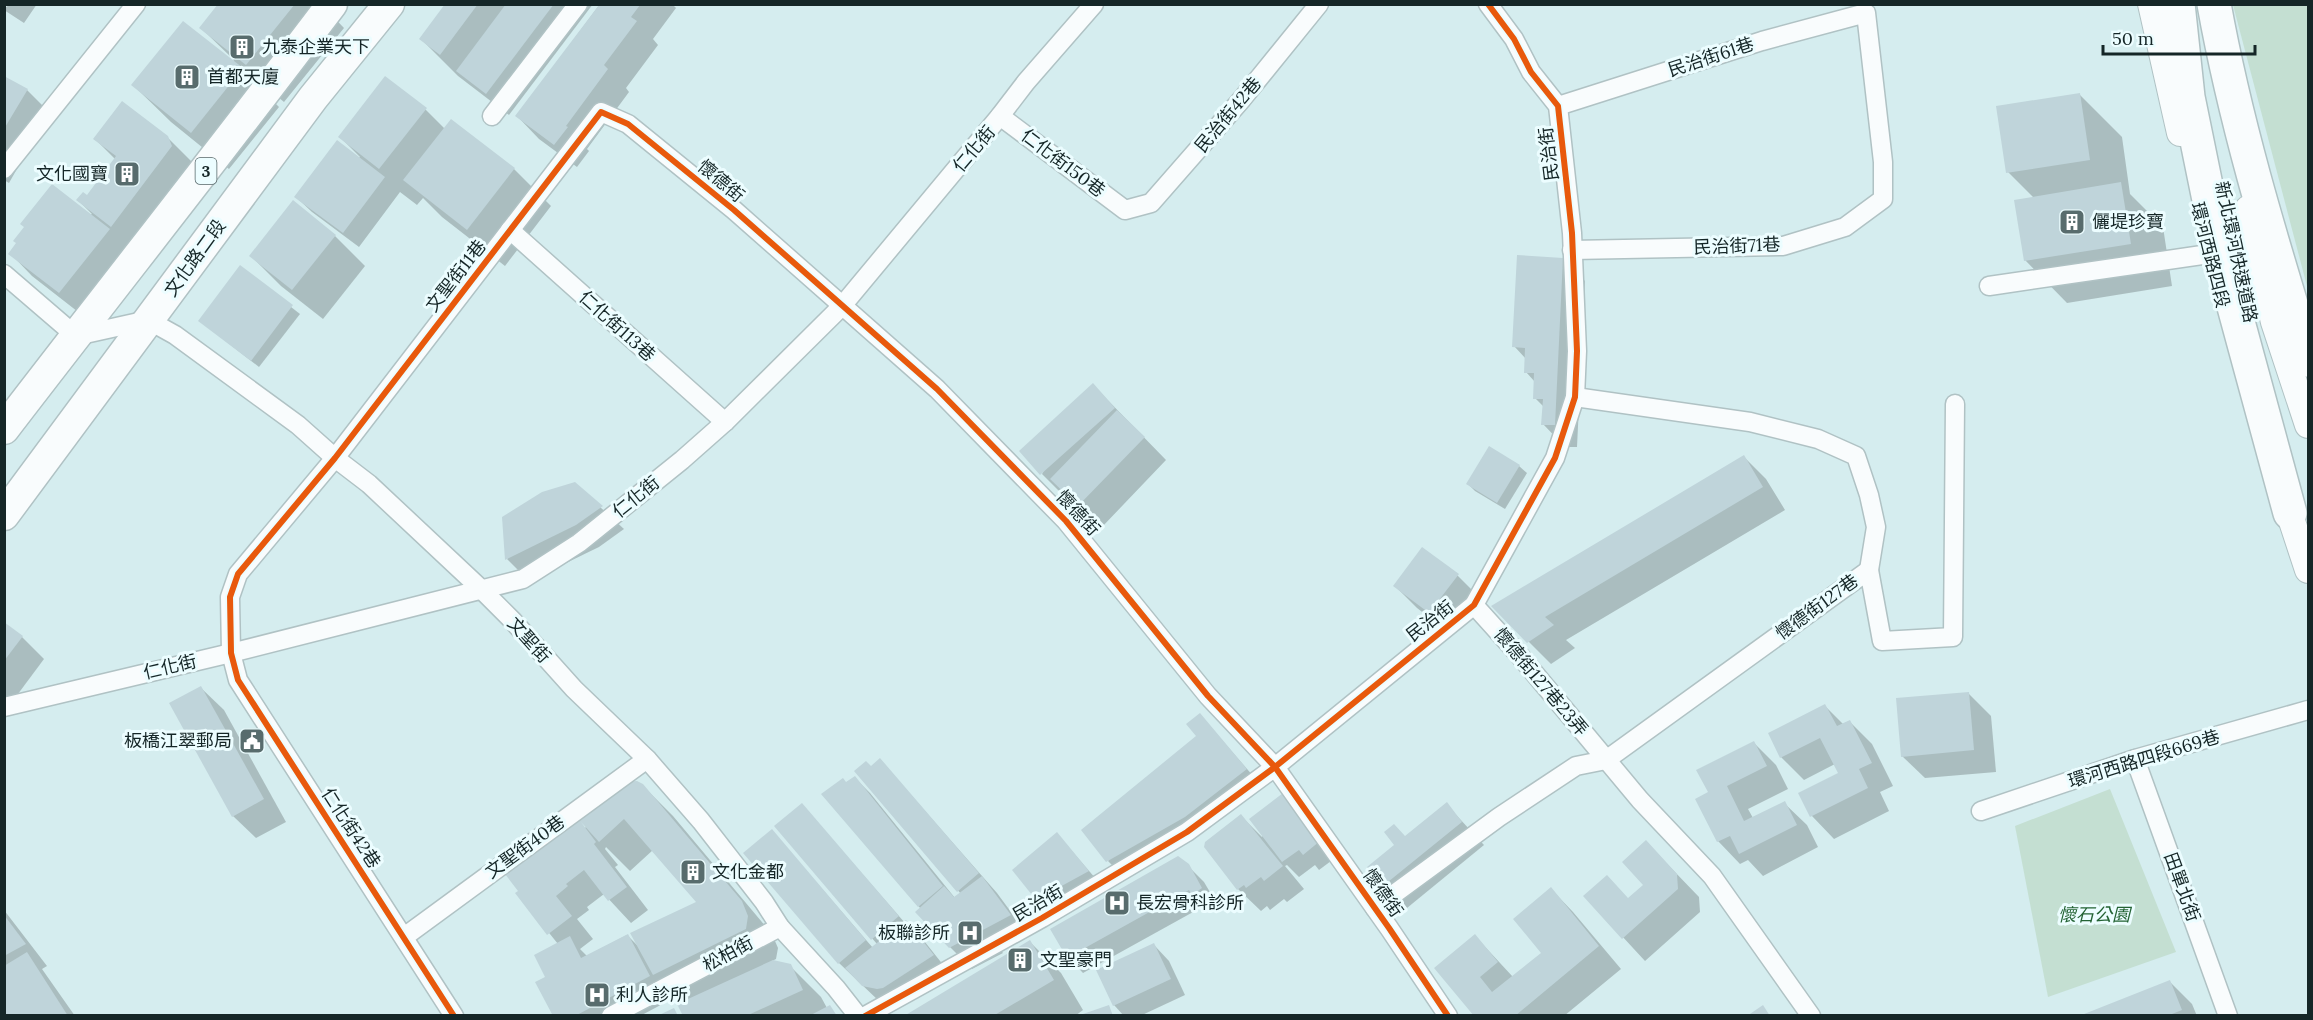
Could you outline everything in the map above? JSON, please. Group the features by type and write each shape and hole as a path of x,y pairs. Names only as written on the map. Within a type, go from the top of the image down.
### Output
{"highway":[{"name":"新北環河快速道路","path":"2179,4 2253,332 2299,504"},
{"name":"新北環河快速道路","path":"2214,4 2226,74 2261,207 2308,360"}],"main road":[{"name":"3","path":"4,429 216,158 332,4"},
{"name":"文化路二段","path":"4,515 313,98 389,4"},
{"name":"環河西路四段","path":"2151,4 2161,55 2225,315 2299,504 2308,570"},
{"path":"2201,4 2274,322 2308,425"}],"street":[{"path":"4,169 136,4"},
{"path":"492,116 578,4"},
{"name":"仁化街","path":"4,706 231,653 523,579 579,543 682,460 725,422 842,306 1026,82 1094,4"},
{"name":"民治街42巷","path":"1125,210 1151,203 1242,99 1319,4"},
{"name":"民治街","path":"865,1016 1113,878 1186,832 1275,767 1474,605 1555,458 1575,397 1577,351 1566,167 1558,106 1531,72 1514,39 1488,4"},
{"name":"民治街61巷","path":"1558,106 1762,41 1866,13"},
{"name":"民治街71巷","path":"1572,250 1783,246 1845,227 1883,199 1883,162 1866,13"},
{"name":"文聖街11巷","path":"231,653 230,597 238,574 335,458 601,112"},
{"name":"懷德街","path":"601,112 628,124 734,210 936,389 1066,521 1208,696 1275,767 1448,1016"},
{"name":"仁化街150巷","path":"1000,116 1125,210"},
{"name":"仁化街113巷","path":"510,230 725,422"},
{"path":"1989,286 2209,254"},
{"path":"4,274 76,336 148,320"},
{"name":"文聖街","path":"148,320 175,335 298,425 369,484 481,589 574,689 647,759 701,821 764,902 780,927 836,988 858,1016"},
{"path":"1575,397 1750,422 1818,439 1856,456 1869,495 1876,527 1869,570"},
{"name":"懷德街127巷","path":"1375,908 1499,818 1576,766 1606,760 1869,570 1882,641 1953,637 1955,405"},
{"name":"懷德街127巷23弄","path":"1474,605 1520,656 1606,760"},
{"name":"仁化街42巷","path":"231,653 238,680 454,1016"},
{"name":"環河西路四段669巷","path":"1981,811 2135,759 2308,710"},
{"name":"文聖街40巷","path":"404,937 647,759"},
{"name":"田單北街","path":"2135,759 2228,1016"},
{"path":"1606,760 1640,800 1712,876 1764,946 1811,1016"},
{"name":"松柏街","path":"611,1016 780,927"}],"green space":[{"path":"2233,5 2308,5 2308,290"},
{"name":"懷石公園","path":"2110,789 2176,952 2048,997 2015,826"}],"building":[{"name":"九泰企業天下","path":"218,4 295,4 246,65 199,28"},
{"path":"445,4 478,4 440,55 419,39"},
{"path":"506,4 554,4 486,94 456,71"},
{"path":"599,5 640,5 631,17 637,21 604,65 608,69 554,145 515,116"},
{"name":"首都天廈","path":"183,21 243,68 191,133 131,85"},
{"path":"4,76 28,89 4,129"},
{"path":"385,76 427,108 379,169 338,137"},
{"path":"2080,93 2090,160 2006,173 1996,106"},
{"name":"文化國寶","path":"122,101 168,136 172,146 111,227 76,200 83,192 87,195 116,156 93,139"},
{"path":"451,119 515,168 467,230 403,180"},
{"path":"337,140 385,177 343,233 294,197"},
{"name":"儷堤珍寶","path":"2121,182 2131,244 2024,261 2014,200"},
{"path":"52,184 110,229 59,293 8,254 16,243 13,241 24,227 20,224"},
{"path":"293,200 336,235 292,290 249,256"},
{"path":"1517,255 1563,258 1555,425 1541,425 1543,399 1533,399 1534,373 1524,373 1525,348 1512,347"},
{"path":"240,265 293,305 251,361 198,321"},
{"path":"1093,383 1115,408 1040,475 1019,451"},
{"path":"1117,410 1145,437 1078,506 1050,479"},
{"path":"1489,446 1520,465 1497,503 1466,484"},
{"path":"1744,455 1763,487 1545,617 1554,625 1527,643 1491,606"},
{"path":"575,482 603,506 576,525 505,560 502,517 542,492"},
{"path":"1422,547 1459,574 1429,613 1393,586"},
{"path":"4,622 23,636 4,661"},
{"path":"201,686 264,799 232,817 169,703"},
{"path":"1969,692 1974,750 1901,757 1896,698"},
{"path":"1825,704 1837,726 1850,720 1872,763 1859,769 1868,788 1810,817 1798,793 1838,773 1820,738 1780,758 1768,733"},
{"path":"1200,713 1247,769 1185,817 1106,862 1081,830 1196,736 1186,724"},
{"path":"1754,741 1767,766 1727,786 1744,821 1785,801 1797,825 1739,854 1730,836 1717,842 1695,799 1708,792 1696,770"},
{"path":"880,758 979,873 957,892 854,771 866,761 871,766"},
{"path":"855,776 943,886 918,907 821,794 843,778 846,782"},
{"name":"文化金都","path":"637,781 643,784 742,901 748,916 746,929 653,975 630,933 696,902 624,819 599,842 581,822 596,842 594,844 627,887 608,901 584,870 566,884 568,886 556,896 572,916 547,935 515,893 518,891 505,874 625,782"},
{"path":"1283,793 1320,841 1303,855 1299,850 1282,862 1249,819"},
{"path":"1447,802 1462,822 1383,886 1367,867 1394,845 1384,832 1394,824 1405,836"},
{"path":"802,803 899,916 871,940 774,826"},
{"path":"1241,814 1283,866 1264,881 1261,877 1246,888 1244,885 1237,890 1204,847 1205,842"},
{"path":"772,829 866,940 838,964 743,853"},
{"path":"1057,832 1089,871 1036,900 1012,870"},
{"path":"1646,840 1677,874 1678,889 1622,939 1583,896 1607,875 1628,898 1643,885 1622,862"},
{"path":"1178,856 1189,864 1202,888 1192,895 1189,890 1067,958 1050,929"},
{"path":"982,876 1011,915 949,948 915,912 944,886 954,897"},
{"path":"1551,887 1599,946 1515,1016 1474,1016 1434,968 1475,934 1498,962 1480,977 1492,992 1541,953 1513,919"},
{"path":"4,915 26,944 4,956"},
{"path":"906,920 934,955 883,988 862,986 845,968"},
{"path":"628,934 650,976 575,1016 553,1016 535,982 545,977 534,955 570,936 581,958"},
{"name":"文聖豪門","path":"1030,940 1054,980 993,1016 904,1016"},
{"path":"1154,943 1171,979 1113,1006 1096,970"},
{"path":"27,952 68,1016 4,1016 4,966"},
{"path":"773,960 791,964 803,990 746,1016 683,1016 677,1004"},
{"path":"2170,980 2182,1010 2167,1016 2079,1016"},
{"path":"830,1005 837,1016 809,1016"},
{"path":"1109,1005 1113,1016 1080,1016 1080,1015"},
{"path":"1763,1005 1770,1016 1747,1016"},
{"path":"674,1008 678,1016 657,1016"}],"cycle path":[{"path":"865,1016 1042,918 1187,832 1275,767 1474,605 1555,458 1575,397 1577,351 1572,233 1558,106 1531,72 1514,39 1488,4"},
{"path":"454,1016 238,680 231,653 230,597 238,574 335,458 601,112 628,124 734,210 937,389 1066,521 1208,696 1275,767 1448,1016"}],"place":[{"name":"九泰企業天下","path":"242,47"},
{"name":"首都天廈","path":"187,77"},
{"name":"文化國寶","path":"127,174"},
{"name":"儷堤珍寶","path":"2072,222"},
{"name":"板橋江翠郵局","path":"252,741"},
{"name":"文化金都","path":"693,872"},
{"name":"長宏骨科診所","path":"1117,903"},
{"name":"板聯診所","path":"970,933"},
{"name":"文聖豪門","path":"1020,960"},
{"name":"利人診所","path":"597,995"}]}
